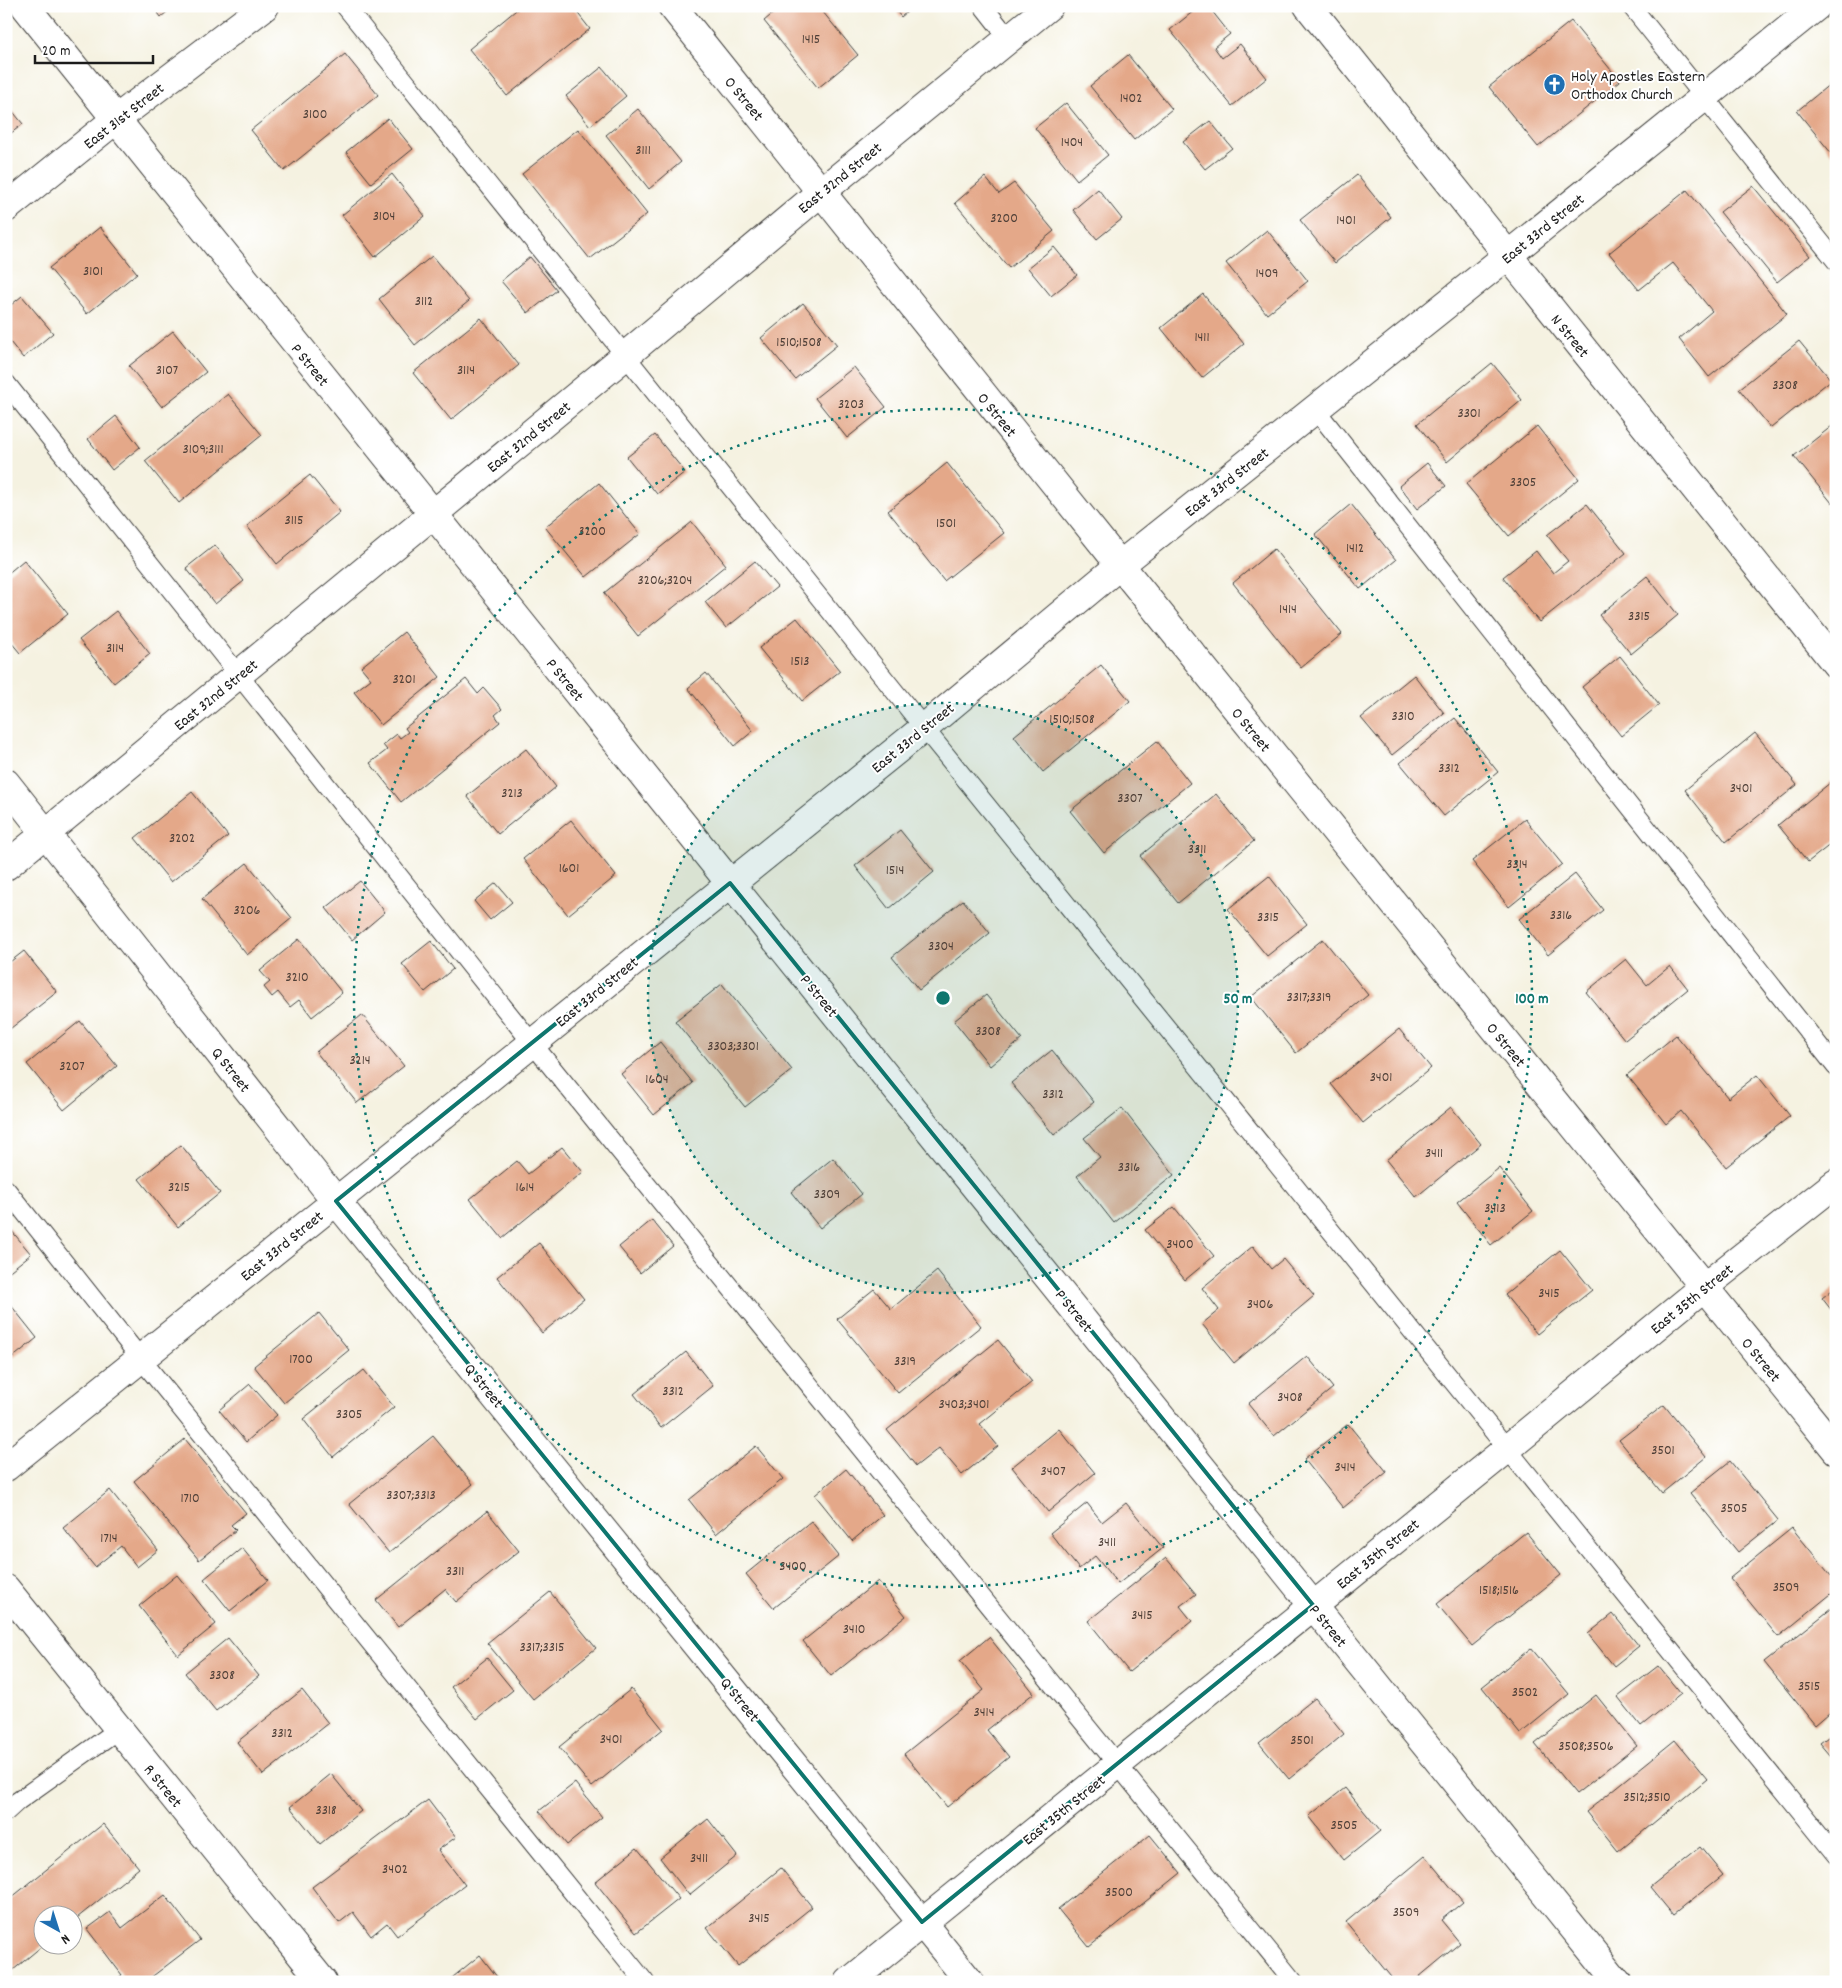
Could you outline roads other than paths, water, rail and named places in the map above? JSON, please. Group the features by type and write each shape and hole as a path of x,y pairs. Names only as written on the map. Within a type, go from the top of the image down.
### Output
{"street":[{"name":"P Street","path":"25,6 730,884 1617,1982"},
{"name":"East 31st Street","path":"6,208 115,120 265,6"},
{"name":"O Street","path":"672,6 1120,566 1836,1450"},
{"name":"East 32nd Street","path":"6,866 625,356 820,192 1049,6"},
{"name":"N Street","path":"1308,6 1836,664"},
{"name":"East 33rd Street","path":"6,1467 924,728 1120,566 1817,6"},
{"name":"Q Street","path":"6,783 336,1201 970,1982"},
{"name":"East 35th Street","path":"849,1982 1704,1287 1836,1183"},
{"name":"R Street","path":"6,1589 322,1982"}],"lane":[{"path":"346,6 924,728 1836,1855"},
{"path":"983,6 1009,39"},
{"path":"1630,6 1836,261"},
{"path":"6,383 532,1043 1294,1982"},
{"path":"1316,410 1836,1067"},
{"path":"6,1189 141,1359 645,1982"},
{"path":"6,1812 18,1801 119,1729"}],"place":[{"name":"Holy Apostles Eastern Orthodox Church","path":"1555,84"}]}
